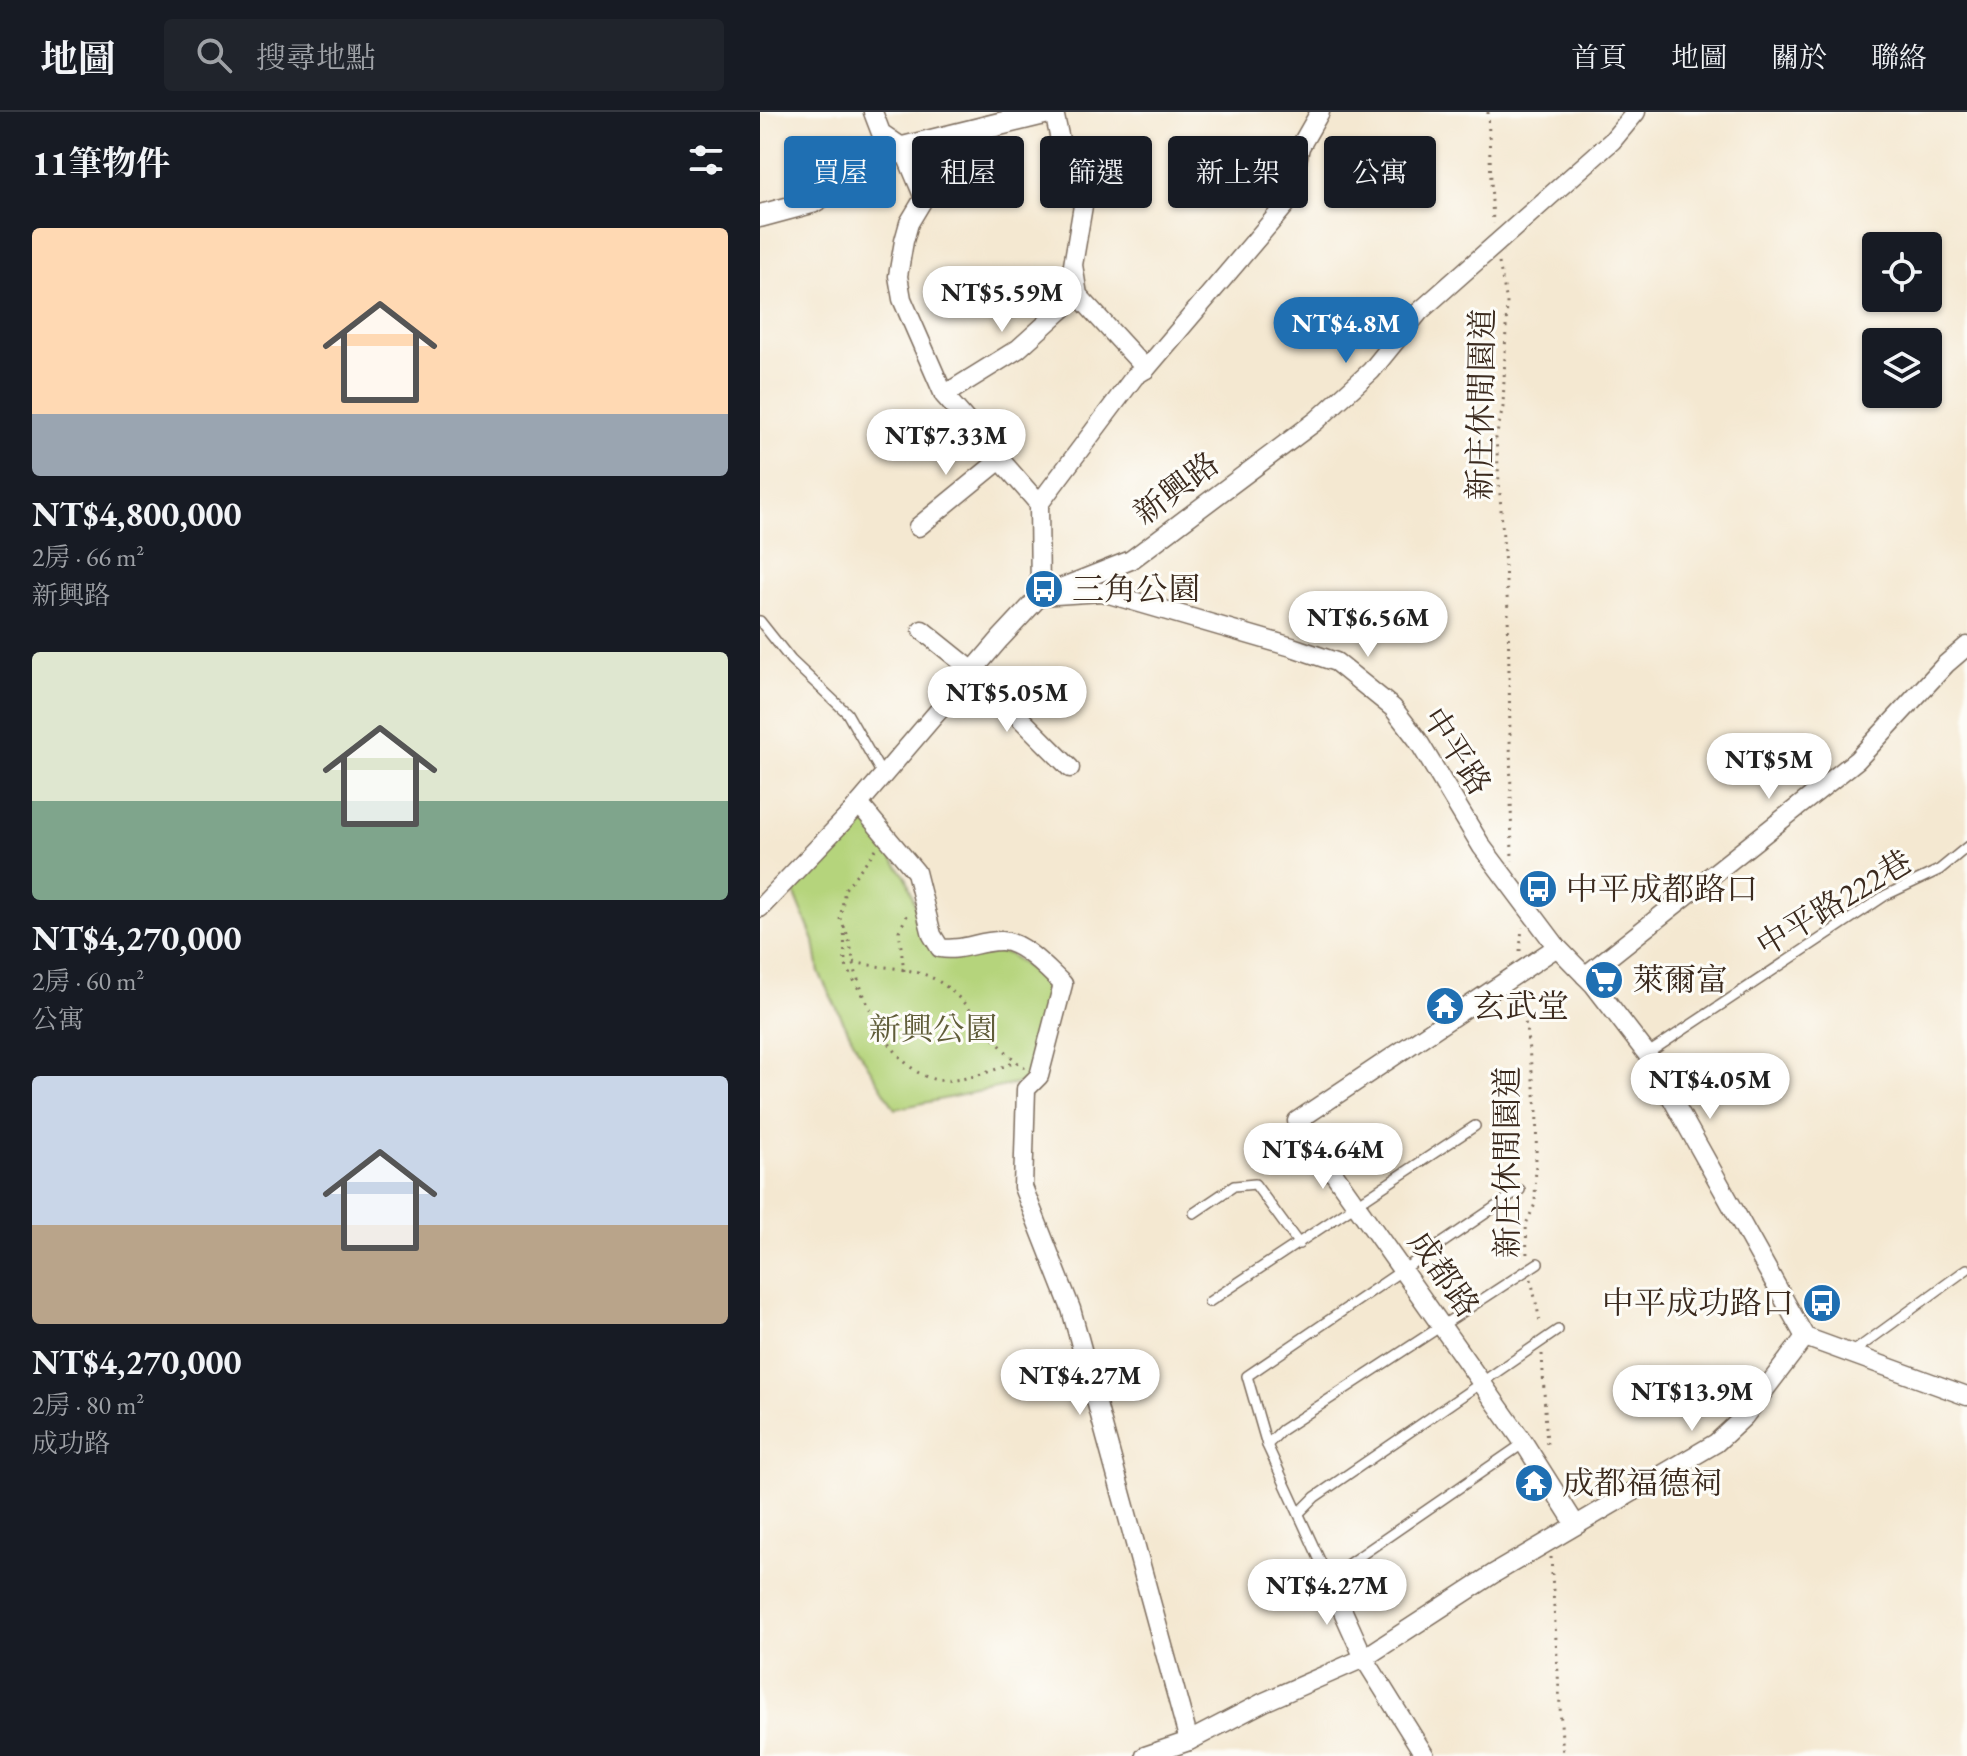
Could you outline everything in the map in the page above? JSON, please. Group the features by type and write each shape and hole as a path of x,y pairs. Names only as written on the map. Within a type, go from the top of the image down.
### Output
{"street":[{"path":"873,112 881,133 903,148 924,198 909,223 904,241 898,276 902,299 944,395 1039,504"},
{"path":"760,216 812,202 903,148 1051,112 1060,140 1087,182 1073,265 1078,295 1146,369"},
{"path":"1040,596 1039,504 1126,388 1146,369 1289,201 1300,147 1320,112"},
{"name":"新興路","path":"760,908 859,804 1040,596 1131,560 1316,421 1371,371 1419,312 1612,141 1636,112"},
{"path":"944,395 1018,349 1078,295"},
{"path":"918,527 1000,460"},
{"name":"中平路","path":"1040,596 1102,592 1336,662 1393,708 1417,739 1482,847 1518,897 1647,1054 1805,1337"},
{"path":"922,630 973,671 1070,768"},
{"path":"1585,976 1857,760 1967,646"},
{"path":"859,804 905,855 923,890 932,935 940,948 950,950 1003,941 1017,946 1063,984 1039,1076 1026,1089 1023,1187 1071,1309 1189,1741"},
{"name":"成都路","path":"1557,947 1297,1121 1403,1267 1524,1443 1576,1525"},
{"path":"1145,1756 1189,1741 1364,1658 1576,1525 1716,1443 1744,1417 1805,1337 1967,1396"},
{"path":"1328,1578 1364,1658 1425,1756"}],"lane":[{"path":"760,621 791,660 847,713 883,776"},
{"name":"中平路222巷","path":"1647,1054 1886,895 1939,870 1967,847"},
{"path":"1209,1302 1475,1126"},
{"path":"1194,1213 1234,1186 1255,1184 1299,1244"},
{"path":"1520,1190 1247,1376 1267,1445 1328,1578 1524,1443"},
{"path":"1267,1445 1282,1430 1538,1263"},
{"path":"1853,1352 1967,1269"},
{"path":"1299,1513 1315,1497 1558,1330"}],"path":[{"name":"新庄休閒園道","path":"1488,112 1493,246 1507,302 1504,392 1496,438 1508,610 1518,973 1537,1109 1535,1204 1526,1224 1527,1269 1541,1316 1549,1482"},
{"path":"865,1000 840,911 845,889 885,836"},
{"path":"904,971 899,931 923,890"},
{"path":"844,926 845,964 881,1035 908,1063 930,1078 956,1079 1016,1062"},
{"path":"854,962 904,971 940,982 1016,1062 1039,1076"},
{"path":"1550,1541 1563,1756"}],"green space":[{"name":"新興公園","path":"864,819 907,879 926,941 945,956 966,956 982,949 1009,954 1056,989 1030,1081 895,1109 857,1048 819,973 814,941 794,892"}],"place":[{"name":"三角公園","path":"1044,589"},
{"name":"中平成都路口","path":"1538,889"},
{"name":"萊爾富","path":"1604,980"},
{"name":"玄武堂","path":"1445,1006"},
{"name":"中平成功路口","path":"1822,1303"},
{"name":"成都福德祠","path":"1534,1483"}]}
